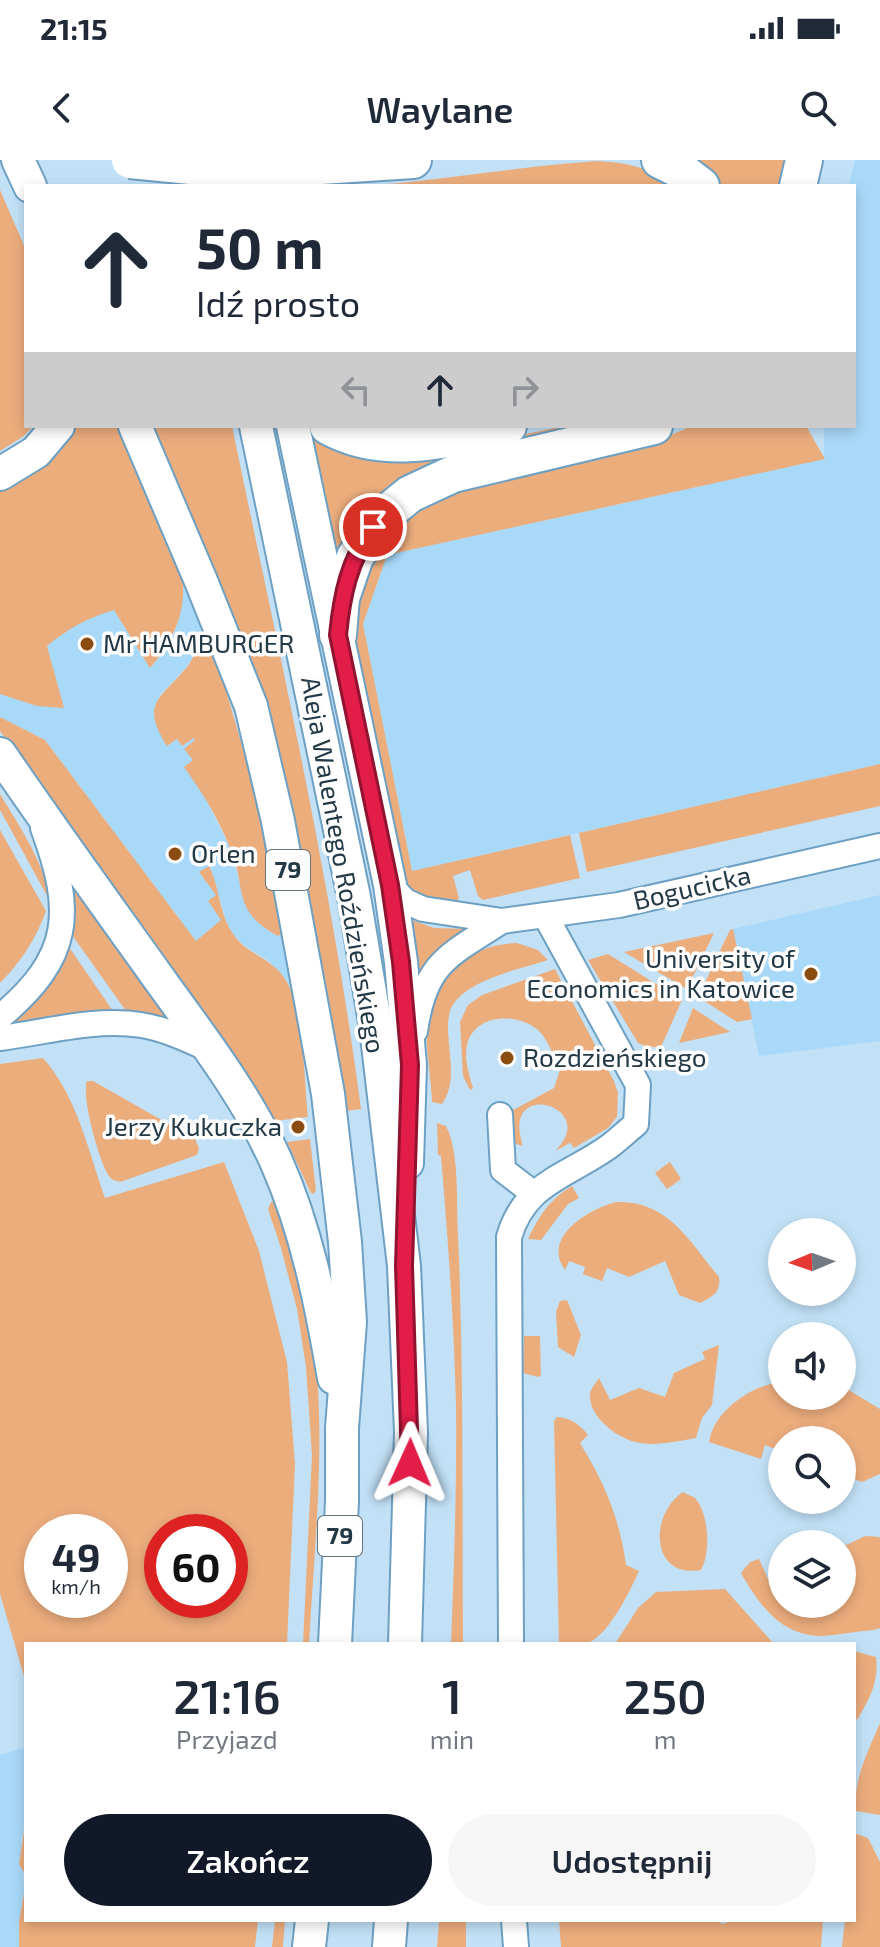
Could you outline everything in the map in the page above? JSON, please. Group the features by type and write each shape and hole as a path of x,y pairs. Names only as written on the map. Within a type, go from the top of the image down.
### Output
{"highway":[{"path":"130,160 221,169 413,160"},
{"path":"660,160 698,184"},
{"path":"798,184 804,160"},
{"path":"333,428 362,440 404,444 431,442 498,428"},
{"path":"338,635 341,598 355,557 383,516 410,494 453,474 646,428"}],"main road":[{"path":"18,160 29,184"},
{"path":"200,160 205,184"},
{"path":"236,160 241,184"},
{"path":"0,474 36,452 56,428"},
{"name":"Aleja Walentego Roździeńskiego","path":"136,428 251,706 278,821 328,1094 345,1242 350,1322 342,1428 335,1642"},
{"name":"Aleja Walentego Roździeńskiego","path":"256,428 354,897 376,1028 404,1266 411,1432 405,1642"},
{"name":"79","path":"293,428 390,885 401,962 410,1065 404,1266"},
{"path":"0,754 211,1050 275,1158 299,1218 321,1301 342,1428"},
{"path":"309,1947 312,1922"},
{"path":"321,1947 322,1922"},
{"path":"389,1947 391,1922"}],"street":[{"path":"0,1017 16,1004 40,975 54,951 61,929 64,909 60,880 34,803"},
{"name":"Bogucicka","path":"390,885 405,901 423,909 502,921 619,905 880,846"},
{"path":"511,1642 508,1245 513,1224 533,1193 546,1182 607,1148 636,1124 638,1110 638,1085 545,915"},
{"name":"Bogucicka","path":"410,1065 419,1004 432,973 455,951 502,921"},
{"path":"0,1038 119,1023 157,1029 211,1050"},
{"path":"500,1115 503,1170 533,1193"},
{"path":"514,1922 516,1947"}],"shaded area":[{"path":"694,160 787,160 782,184 719,184"},
{"path":"855,160 880,160 880,764 412,871 363,624 387,555 824,459 824,428 856,428 856,184 849,184"},
{"path":"598,161 621,163 676,184 385,184 424,180"},
{"path":"0,190 24,245 24,428 31,428 0,451"},
{"path":"70,428 118,428 182,578 179,619 164,650 150,668 114,610 87,620 47,646 64,708 37,706 0,694 0,486"},
{"path":"153,428 232,428 319,852 361,1109 346,1111 301,857 270,721 220,583"},
{"path":"309,428 322,436 488,442 554,428 586,428 496,448 339,567"},
{"path":"687,428 807,428 825,459 387,555 363,624 412,871 570,835 580,878 483,900 478,896 470,870 453,876 459,898 454,905 421,899 405,886 349,641 372,547 440,491 659,440"},
{"path":"183,582 211,647 197,649 186,668 159,695 178,739 196,740 193,760 184,767 202,792 231,850 243,897 278,936 281,934 295,1002 286,980 269,961 242,944 227,924 211,869 222,920 196,941 45,740 0,717 0,694 10,697 47,646 68,628 90,617 114,610 150,668 174,634"},
{"path":"206,645 214,653 256,800 278,902 281,934 278,936 253,917 246,907 226,837 184,767 193,760 184,749 194,738 182,746 177,739 167,746 155,720 157,702 197,651"},
{"path":"0,717 45,740 196,941 221,920 208,901 216,895 199,872 209,866 225,919 234,935 276,969 288,984 300,1030 308,1117 275,1121 0,731"},
{"path":"880,764 880,806 587,872 579,833"},
{"path":"0,794 37,860 51,903 0,810"},
{"path":"0,830 46,911 27,950 0,983"},
{"path":"76,891 165,1013 163,1017 126,1011 72,935 75,913 73,892"},
{"name":"University of Economics in Katowice","path":"880,895 880,1041 759,1056 733,929"},
{"path":"409,919 434,928 469,929 435,954 417,975"},
{"path":"733,929 752,1019 737,1022 698,997"},
{"path":"714,933 687,989 624,952"},
{"path":"517,943 538,950 548,960 478,984 456,1001 448,1022 449,1087 442,1104 432,1102 426,1024 431,998 438,984 447,972 472,954 486,948"},
{"path":"69,947 113,1011 9,1025 51,984"},
{"path":"608,954 682,1000 661,1047 638,1043 588,960"},
{"path":"555,969 618,1093 617,1117 608,1128 574,1148 570,1143 555,1151 566,1135 566,1121 559,1111 548,1105 535,1105 524,1111 519,1124 523,1146 516,1144 510,1127 513,1110 554,1088 560,1070 543,1035 530,1025 509,1019 488,1021 478,1027 471,1034 466,1051 473,1088 470,1090 463,1076 460,1022 468,1005 482,995"},
{"path":"693,1008 730,1032 679,1043"},
{"path":"43,1058 73,1106 105,1198 224,1162 259,1251 287,1362 295,1464 287,1642 24,1642 24,1676 0,1594 0,1064"},
{"path":"87,1081 93,1081 195,1139 199,1148 197,1155 120,1182 113,1180 100,1157 92,1128 86,1100"},
{"path":"437,1123 446,1126 450,1137 456,1178 462,1388 463,1642 451,1642 456,1406 448,1250 441,1156 438,1155"},
{"path":"310,1139 316,1190 314,1194 287,1142"},
{"path":"670,1162 681,1179 667,1189 655,1173"},
{"path":"572,1186 579,1198 568,1204 541,1240 528,1239 546,1209"},
{"path":"278,1200 291,1243 311,1330 317,1374 319,1475 309,1642 303,1642 312,1455 306,1367 297,1309 268,1209 271,1202"},
{"path":"616,1202 650,1208 676,1225 719,1277 719,1287 715,1293 700,1303 679,1295 665,1261 629,1277 607,1268 602,1281 583,1274 585,1267 569,1261 565,1270 559,1258 563,1236 582,1218"},
{"path":"567,1300 581,1335 574,1357 558,1347 556,1312 560,1301"},
{"path":"524,1336 540,1336 541,1375 538,1377 523,1373"},
{"path":"719,1345 712,1405 702,1418 696,1438 654,1444 632,1441 606,1426 594,1411 590,1394 599,1378 610,1400 639,1388 665,1397 674,1373 705,1359 702,1352"},
{"path":"768,1385 768,1410 856,1410 856,1394 880,1409 880,1474 862,1482 856,1480 856,1426 768,1426 768,1446 765,1445 761,1459 709,1442 712,1431 726,1410"},
{"path":"557,1417 574,1422 588,1435 580,1443 610,1501 626,1565 639,1571 609,1624 589,1642 559,1642 554,1421"},
{"path":"683,1492 695,1498 706,1523 706,1553 701,1570 684,1570 672,1565 660,1543 664,1515"},
{"path":"865,1536 880,1537 880,1628 823,1636 808,1635 774,1618 856,1618 856,1540"},
{"path":"759,1559 768,1579 768,1611 741,1573 750,1562"},
{"path":"725,1589 772,1642 616,1642 638,1608 656,1592"},
{"path":"856,1652 876,1657 877,1666 870,1696 858,1719"},
{"path":"880,1723 880,1815 856,1811 856,1799 862,1766"},
{"path":"24,1748 24,1827 21,1841 24,1893 19,1947 0,1947 0,1755"},
{"path":"24,1831 24,1872 19,1864"},
{"path":"856,1834 868,1838 880,1862 880,1947 842,1947 845,1922 856,1922"},
{"path":"24,1893 24,1922 258,1922 255,1947 19,1947"},
{"path":"275,1922 285,1922 283,1947 272,1947"},
{"path":"439,1922 466,1922 466,1947 437,1947"},
{"path":"559,1922 823,1922 821,1947 561,1947"}],"place":[{"name":"Mr HAMBURGER","path":"87,644"},
{"name":"Orlen","path":"175,854"},
{"name":"University of Economics in Katowice","path":"811,974"},
{"name":"Rozdzieńskiego","path":"507,1058"},
{"name":"Jerzy Kukuczka","path":"298,1127"}],"route":[{"path":"373,527 347,575 341,598 338,635 390,885 401,962 410,1065 404,1266 410,1463"}]}
